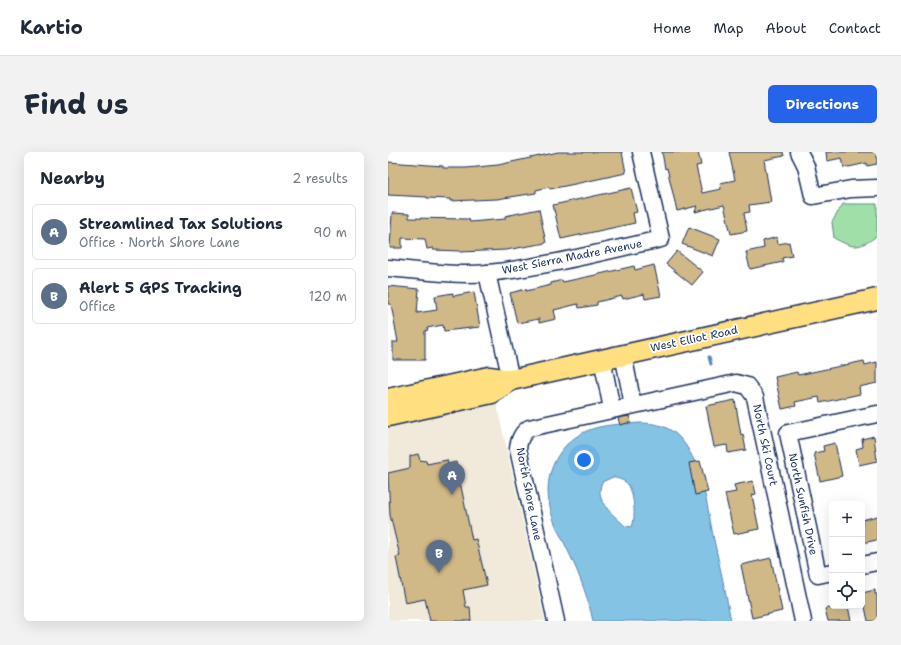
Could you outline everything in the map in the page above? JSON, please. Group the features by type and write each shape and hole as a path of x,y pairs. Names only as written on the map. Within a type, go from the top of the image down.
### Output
{"main road":[{"name":"West Elliot Road","path":"388,399 490,377 511,380 622,354 877,299"},
{"name":"West Elliot Road","path":"388,416 492,393 511,380"}],"street":[{"name":"West Sierra Madre Avenue","path":"388,268 452,274 487,273 529,267 660,239 641,152"},
{"path":"799,152 806,166 813,196 851,189 877,188"},
{"path":"487,273 511,380"},
{"path":"622,354 633,405"},
{"path":"602,359 612,409"},
{"name":"North Ski Court","path":"633,405 736,383 742,383 752,391 803,621"},
{"name":"North Shore Lane","path":"556,621 518,450 519,441 523,432 529,428 633,405"},
{"name":"North Sunfish Drive","path":"825,573 788,433 877,414"},
{"path":"865,564 877,562"}],"shaded area":[{"path":"496,401 545,621 388,621 388,424"}],"green space":[{"path":"843,204 877,204 877,236 856,246 851,246 834,238 832,222"}],"water":[{"path":"645,423 664,427 677,435 685,445 698,470 706,499 731,621 593,621 589,604 574,563 551,513 548,495 551,471 562,450 570,441 580,434 604,426","holes":["613,477 626,482 631,490 634,512 632,527 625,526 610,512 602,501 600,495 602,482"]}],"building":[{"path":"558,152 622,152 626,173 550,189 549,187 536,190 536,193 497,199 450,201 450,199 388,195 388,162 443,166 443,168 466,168 498,165"},
{"path":"662,152 698,152 701,165 696,166 702,193 721,189 720,183 735,180 729,152 783,152 784,156 764,160 771,202 749,205 750,212 744,213 747,231 731,234 724,205 695,212 697,206 677,211 667,168 665,169"},
{"path":"826,152 877,152 877,164 867,166 867,163 844,168 842,158 827,161"},
{"path":"631,188 637,212 633,213 635,223 561,239 553,205"},
{"path":"539,209 546,243 506,250 460,252 433,250 433,248 427,249 425,239 402,238 402,248 390,248 392,213 409,214 409,218 469,219 470,222 505,219 505,216"},
{"path":"689,227 720,239 713,256 682,244"},
{"path":"777,237 778,244 789,242 792,256 782,258 783,262 750,269 746,252 764,248 763,241"},
{"path":"677,251 703,272 692,285 666,264"},
{"path":"654,265 661,296 645,299 644,294 623,299 622,296 597,302 597,305 579,308 578,304 554,310 556,319 539,323 539,319 517,323 510,293 551,285 551,283 562,280 563,282 634,266 635,270"},
{"path":"388,286 419,289 417,313 437,310 435,296 453,293 453,296 474,292 480,327 444,331 443,325 427,328 428,330 425,331 425,360 393,360 393,342 398,342 391,304 388,304"},
{"path":"864,361 865,365 877,362 877,383 859,387 860,394 820,403 819,397 795,402 796,406 782,409 775,377 797,372 798,375"},
{"path":"735,400 741,435 743,434 746,450 728,453 727,445 714,447 706,406"},
{"path":"629,416 631,422 620,425 618,418"},
{"path":"874,436 877,461 859,465 856,449 863,447 862,439"},
{"path":"835,443 842,476 820,481 814,453 824,451 823,446"},
{"path":"418,454 420,460 426,461 427,464 447,460 448,464 456,462 472,540 476,539 487,585 463,590 466,607 470,607 471,621 430,621 425,599 405,603 396,557 400,556 390,515 388,473 410,468 410,456"},
{"path":"700,461 708,492 695,495 689,463"},
{"path":"753,481 756,494 752,495 759,529 734,534 725,494 736,492 734,485"},
{"path":"877,516 877,540 865,542 865,519"},
{"path":"771,558 782,611 752,618 741,565"},
{"path":"875,590 875,594 877,594 877,621 868,621 865,607 865,592"},
{"path":"825,609 849,609 851,621 828,621"}],"waterway":[{"path":"709,357 711,364"}],"place":[{"name":"Streamlined Tax Solutions","path":"452,495"},
{"name":"Alert 5 GPS Tracking","path":"439,573"}]}
